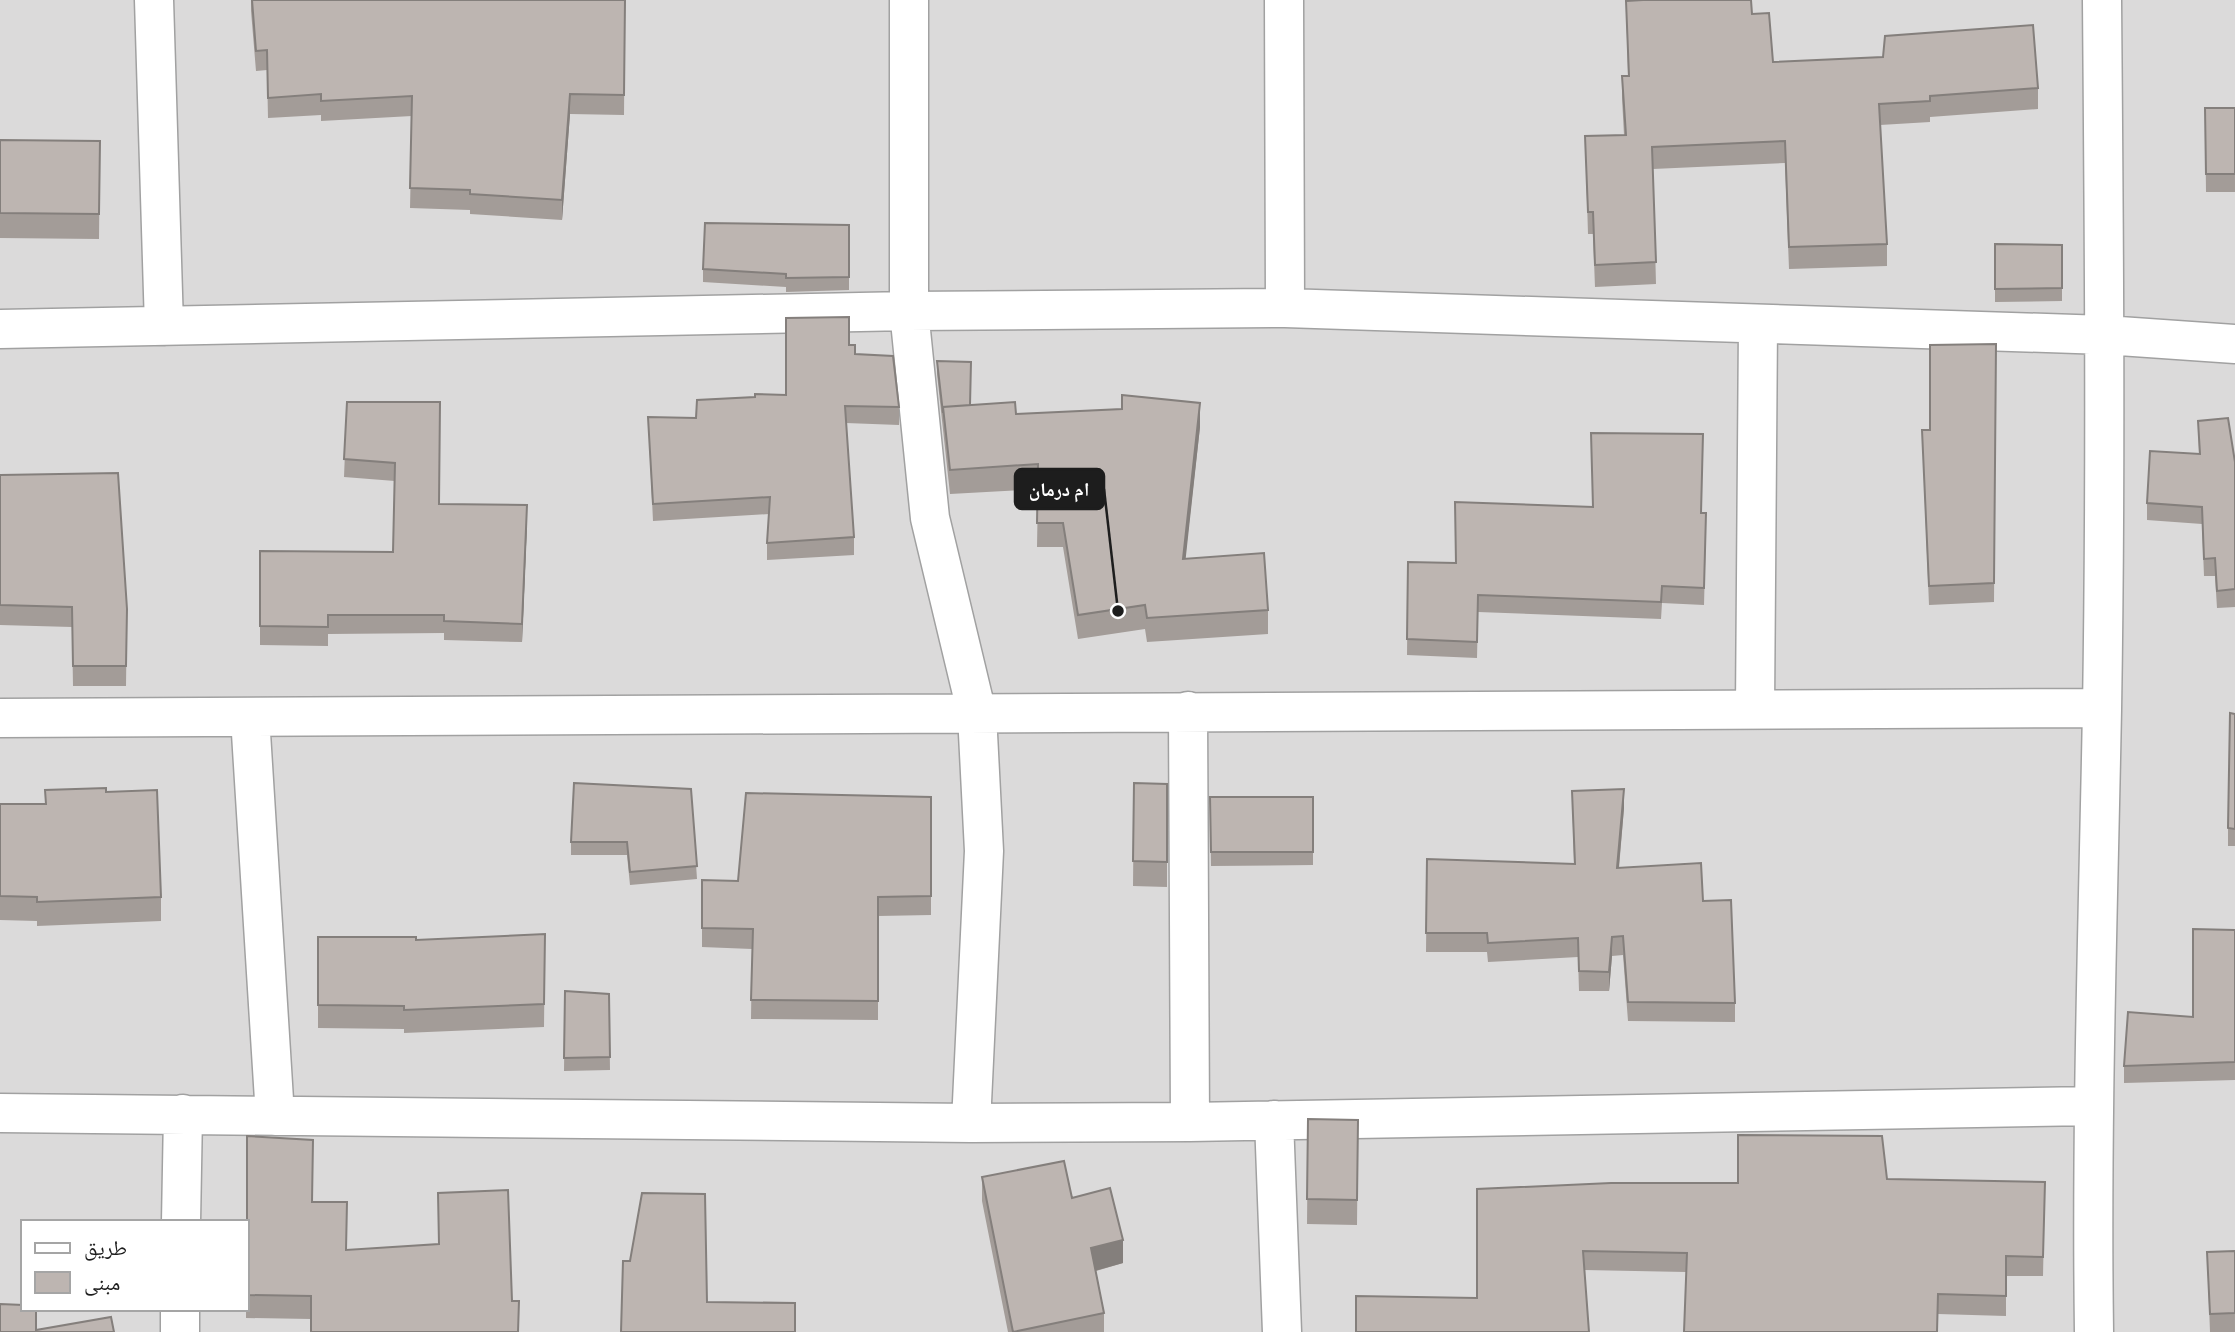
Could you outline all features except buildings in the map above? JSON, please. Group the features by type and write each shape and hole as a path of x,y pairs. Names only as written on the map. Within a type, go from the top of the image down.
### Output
{"street":[{"path":"153,0 164,326"},
{"path":"909,0 909,311 930,518 977,714 984,851 971,1123"},
{"path":"1284,0 1285,307"},
{"path":"2094,1332 2092,1106 2102,708 2105,335 2102,0"},
{"path":"0,329 909,311 1285,307 2105,335 2235,344"},
{"path":"1755,708 1758,324"},
{"path":"0,718 2102,708"},
{"path":"1188,711 1190,1122"},
{"path":"250,716 275,1115"},
{"path":"0,1113 971,1123 1190,1122 2092,1106"},
{"path":"181,1220 183,1114"},
{"path":"1274,1120 1282,1332"},
{"path":"180,1311 180,1332"}],"shaded area":[{"path":"0,0 2235,0 2235,1332 0,1332"}],"place":[{"name":"ام درمان","path":"1118,611"}]}
